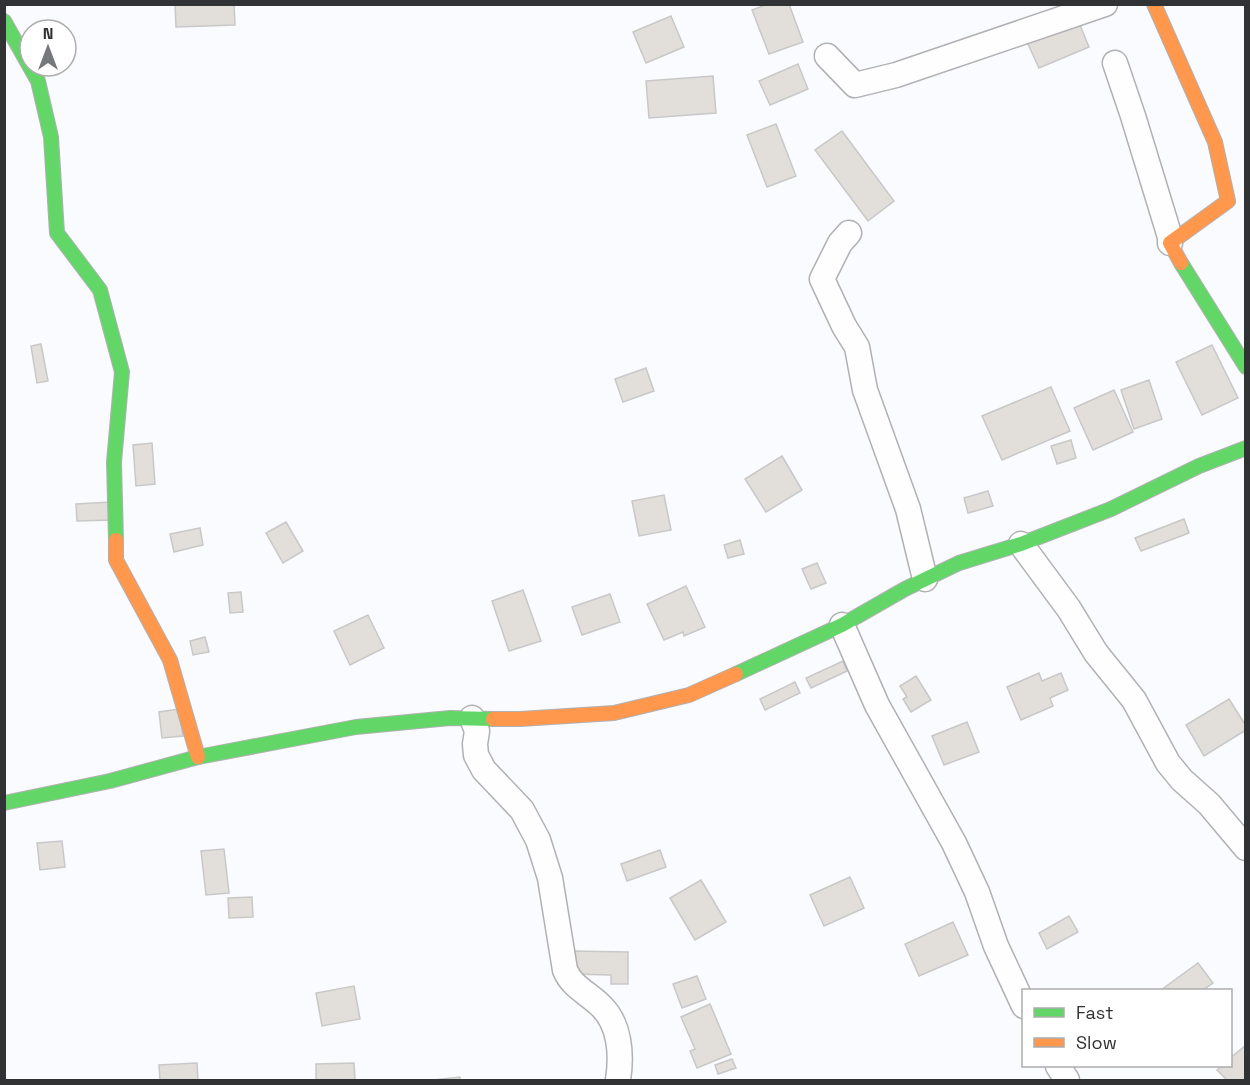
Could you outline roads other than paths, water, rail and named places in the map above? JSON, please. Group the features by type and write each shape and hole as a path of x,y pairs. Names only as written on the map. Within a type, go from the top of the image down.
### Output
{"street":[{"path":"827,56 855,86 896,75 1105,4"},
{"path":"1154,4 1215,142 1228,201 1170,243"},
{"path":"4,21 38,81 51,137 57,233 100,290 122,372 114,462 116,560 170,660 198,757"},
{"path":"1114,63 1133,116 1170,243 1245,367"},
{"path":"849,233 840,243 822,279 844,326 857,347 865,390 908,509 926,579"},
{"path":"4,803 111,781 198,757 356,727 450,718 520,719 614,713 689,695 842,625 904,589 959,563 1021,544 1111,509 1199,466 1245,448"},
{"path":"1021,544 1069,609 1096,653 1134,700 1168,763 1182,780 1209,804 1245,848"},
{"path":"842,625 877,705 954,843 977,892 996,946 1022,1004"},
{"path":"472,718 477,731 476,755 484,770 522,810 538,840 550,878 565,970 569,980 602,1007 614,1025 620,1049 618,1080"},
{"path":"1059,1067 1067,1080"}]}
